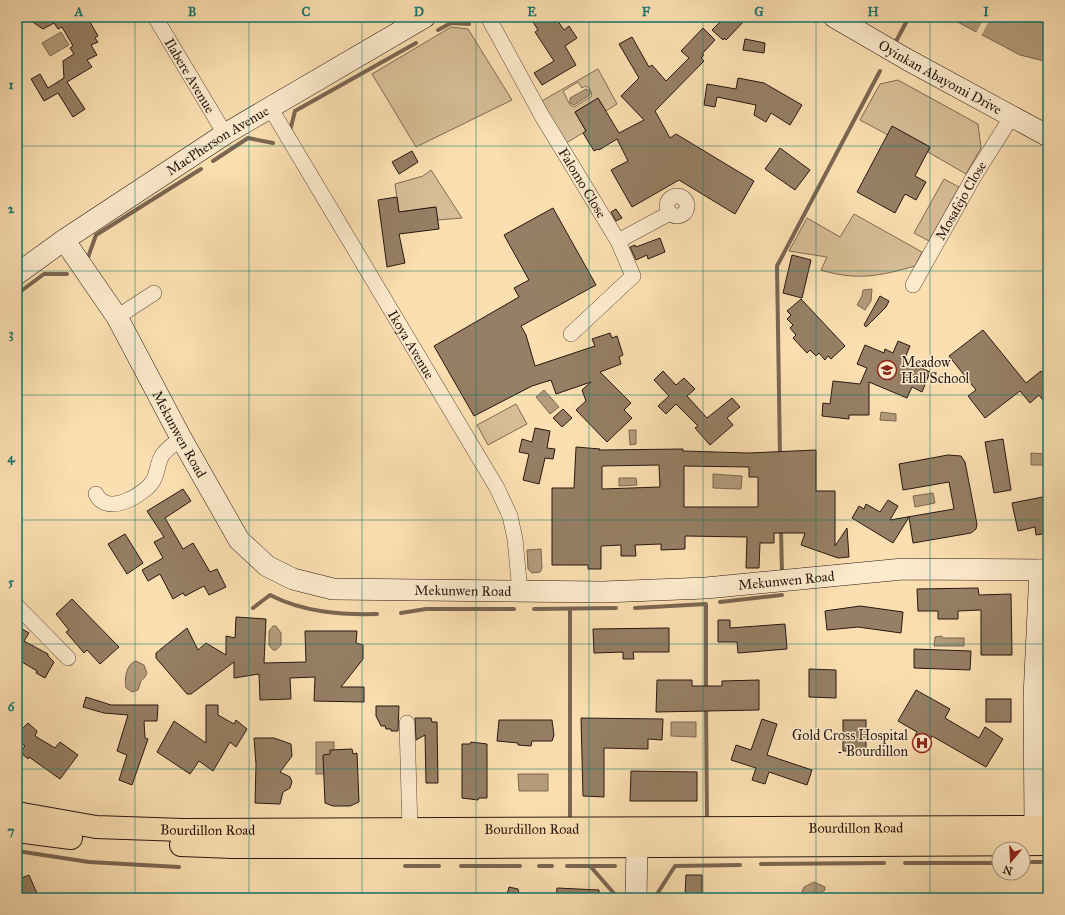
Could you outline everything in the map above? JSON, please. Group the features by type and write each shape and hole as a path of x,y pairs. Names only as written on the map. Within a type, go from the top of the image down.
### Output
{"main road":[{"name":"Bourdillon Road","path":"17,814 76,824 140,830 320,839 637,845 1048,844"},
{"name":"Bourdillon Road","path":"17,831 104,842 233,847 410,831 1042,827"}],"street":[{"name":"Ilabere Avenue","path":"155,17 225,134"},
{"name":"Falomo Close","path":"488,17 542,116 618,241 632,276 571,334"},
{"name":"Oyinkan Abayomi Drive","path":"834,17 1048,136"},
{"name":"MacPherson Avenue","path":"17,274 64,240 225,134 271,109 421,18"},
{"name":"Ikoya Avenue","path":"271,109 497,488 510,516 515,539 520,592"},
{"name":"Mosafejo Close","path":"912,285 973,178 1012,116"},
{"path":"618,241 670,213"},
{"name":"Mekunwen Road","path":"64,240 117,317 181,438 239,540 267,566 293,579 333,589 602,592 706,588 903,570 1044,570"},
{"path":"117,317 154,293"},
{"path":"96,494 103,503 110,504 135,497 154,480 163,453 181,438"},
{"path":"1042,827 1034,697 1044,570"},
{"path":"17,606 68,658"},
{"path":"407,723 410,831"},
{"path":"636,898 637,845"}],"shaded area":[{"path":"948,17 1048,17 1048,62 1020,55"},
{"path":"451,27 468,29 512,100 416,147 372,74"},
{"path":"61,32 69,45 50,56 42,43"},
{"path":"598,69 617,104 606,111 598,98 575,112 586,131 563,145 538,103","holes":["578,82 582,88 586,86 590,89 592,96 574,107 570,105 563,91"]},
{"path":"898,80 978,124 981,148 966,174 928,152 930,147 893,127 888,135 860,120 880,84"},
{"path":"586,89 590,91 590,95 574,105 570,103 570,98"},
{"path":"431,170 462,218 438,220 435,207 399,212 395,184 423,176"},
{"path":"944,179 959,187 929,241 914,233"},
{"path":"854,214 922,252 915,266 879,275 846,275 821,270 827,257 789,251 807,218 840,237"},
{"path":"872,289 871,301 865,310 857,305 862,296 863,290"},
{"path":"544,390 559,407 550,414 536,397"},
{"path":"516,404 527,424 488,445 477,425"},
{"path":"881,412 896,414 896,421 880,420"},
{"path":"629,430 636,430 636,444 630,445"},
{"path":"1031,453 1048,454 1048,465 1031,465"},
{"path":"713,474 742,476 741,489 713,488"},
{"path":"619,478 636,478 637,485 619,486"},
{"path":"933,493 935,503 915,507 913,496"},
{"path":"541,549 542,568 540,572 532,573 528,569 527,550"},
{"path":"273,626 276,626 281,633 281,645 276,650 273,650 269,645 269,631"},
{"path":"941,636 944,638 964,638 964,646 934,646 935,637"},
{"path":"136,661 144,665 147,673 141,681 138,690 132,692 126,688 126,672 130,665"},
{"path":"671,722 696,722 696,737 671,736"},
{"path":"316,742 334,742 334,774 316,774"},
{"path":"518,774 548,774 548,791 519,791"},
{"path":"814,882 825,887 825,890 820,893 812,892 808,897 805,897 802,892 804,887"}],"pier":[{"path":"985,17 991,17 981,36 976,33"}],"building":[{"path":"25,17 87,17 98,36 95,38 98,42 91,45 97,55 87,60 92,67 67,82 85,109 73,117 58,93 44,101 31,79 40,74 48,88 64,78 63,61 74,54 70,48 73,46 62,27 58,29 54,23 43,29"},
{"path":"530,17 555,17 564,30 569,26 577,38 565,46 576,65 542,85 534,73 554,61 535,32 538,30"},
{"path":"725,17 748,17 726,40 724,38 723,40 712,30"},
{"path":"703,28 715,40 702,54 704,55 701,58 704,61 655,111 670,138 676,134 754,181 735,214 679,180 632,207 611,170 628,161 617,139 599,150 594,151 583,133 586,131 575,112 598,98 619,133 644,120 621,96 639,78 619,44 632,37 649,67 652,65 666,81 689,58 681,51"},
{"path":"745,39 765,43 764,53 743,50"},
{"path":"738,78 764,83 802,105 790,125 771,113 766,122 754,115 756,105 717,97 715,107 704,105 707,84 736,89"},
{"path":"892,126 930,147 915,176 926,182 916,200 905,194 895,213 857,192"},
{"path":"780,148 810,170 795,190 765,169"},
{"path":"412,151 418,162 399,174 392,162"},
{"path":"397,197 399,212 436,207 439,229 399,234 405,263 387,267 378,200"},
{"path":"553,208 596,285 521,326 526,335 535,366 595,346 592,339 610,333 612,338 617,336 623,355 619,357 621,364 600,372 631,403 624,410 632,418 607,442 576,410 586,401 582,390 591,382 556,394 551,380 532,386 474,416 434,346 519,297 514,288 529,280 504,235"},
{"path":"616,209 622,218 616,221 611,212"},
{"path":"660,238 665,252 648,259 647,255 636,260 630,247 635,245 636,247"},
{"path":"792,255 811,260 802,298 783,293"},
{"path":"880,296 889,301 886,307 866,327 864,325"},
{"path":"801,299 845,346 831,359 828,356 825,360 819,353 816,356 810,350 807,353 793,338 796,335 790,328 793,325 787,319 791,315 787,311"},
{"path":"983,330 1026,383 1041,371 1048,380 1048,407 1039,395 1030,403 1020,391 985,418 968,396 976,390 949,356"},
{"path":"898,341 910,346 905,358 912,361 911,363 930,372 922,392 912,387 907,398 869,382 869,415 849,415 849,419 822,416 823,403 830,404 833,381 860,384 867,368 857,364 865,345 884,353 885,349 893,353"},
{"path":"663,371 676,385 684,378 695,389 687,396 707,418 732,398 740,407 727,418 733,425 710,445 695,428 698,426 676,404 666,414 658,406 669,396 654,380"},
{"path":"563,409 572,418 562,427 553,418"},
{"path":"535,428 550,431 547,448 555,449 553,459 545,458 539,484 523,480 529,454 519,452 522,439 532,442"},
{"path":"1003,439 1011,490 994,493 985,442"},
{"path":"576,447 600,449 599,450 683,449 683,451 749,453 816,450 816,491 835,491 835,546 847,528 849,557 838,558 801,545 805,533 774,533 774,543 760,543 759,568 746,568 747,537 685,536 685,549 661,550 661,544 635,545 636,556 621,556 621,545 601,546 601,569 588,569 588,565 552,565 552,488 574,488","holes":["659,465 660,487 602,489 602,466","684,466 749,467 749,477 758,477 758,507 684,507"]},
{"path":"948,455 961,456 965,462 977,524 976,529 971,533 913,543 909,517 893,543 852,518 859,506 864,509 866,504 880,512 888,500 898,506 890,520 954,509 949,482 903,490 899,464"},
{"path":"183,489 191,501 165,518 183,549 193,543 210,572 217,569 226,587 209,595 204,586 185,596 183,593 173,599 160,574 148,581 142,570 163,558 154,542 164,537 147,511"},
{"path":"1048,496 1048,533 1036,535 1035,527 1018,531 1012,503"},
{"path":"125,534 143,563 127,574 108,544"},
{"path":"978,588 979,595 1011,594 1012,655 981,655 981,610 958,611 958,619 938,619 938,611 918,611 917,589"},
{"path":"72,599 119,647 100,664 87,650 84,653 66,632 69,630 56,614"},
{"path":"860,606 903,612 901,633 858,627 827,630 825,611"},
{"path":"236,617 266,619 264,663 306,662 305,631 357,631 356,643 363,645 363,659 341,687 364,687 364,702 314,701 315,677 290,678 291,699 260,700 259,674 234,678 234,662 191,694 187,694 156,658 156,653 187,628 198,650 206,643 226,655 226,636 235,638"},
{"path":"718,620 730,620 730,628 785,624 787,649 738,653 737,642 718,642"},
{"path":"17,626 29,633 24,641 48,654 54,662 45,678 36,673 37,671 17,659"},
{"path":"669,628 669,652 633,652 634,659 623,659 623,652 594,653 593,629"},
{"path":"914,649 971,651 970,670 914,668"},
{"path":"809,669 836,670 836,698 809,697"},
{"path":"657,680 692,680 692,686 722,686 722,681 759,680 759,710 656,712"},
{"path":"916,690 950,709 945,718 979,738 985,727 1003,739 986,767 932,736 926,747 913,740 917,732 898,721"},
{"path":"86,697 111,705 158,705 157,721 144,721 145,738 148,739 132,785 119,780 127,755 117,751 128,715 104,713 83,707"},
{"path":"986,699 1011,699 1011,722 986,722"},
{"path":"206,705 218,705 218,715 234,724 236,720 247,729 236,747 230,742 213,771 199,761 190,774 157,752 174,721 206,743"},
{"path":"376,706 399,706 398,731 391,731 391,729 386,729 385,726 381,726 376,716"},
{"path":"415,718 431,718 432,722 437,722 438,783 426,783 425,735 416,740"},
{"path":"581,718 663,719 662,740 648,739 648,749 604,748 604,797 583,796"},
{"path":"762,719 777,724 767,755 812,770 807,785 769,772 765,784 752,780 756,768 731,760 736,745 751,750"},
{"path":"499,720 552,720 554,735 552,741 532,741 531,746 497,741"},
{"path":"843,720 866,720 866,751 843,751"},
{"path":"28,723 37,731 35,736 55,748 60,742 78,755 60,779 29,757 28,759 20,752 25,746 17,740 17,734"},
{"path":"254,738 274,738 291,744 292,756 280,772 290,777 292,782 290,788 283,792 280,804 255,803 256,764"},
{"path":"471,742 487,744 487,798 479,798 478,800 462,798 462,744 470,744"},
{"path":"352,749 353,754 357,753 359,802 350,806 333,806 325,803 323,755 330,754 330,750"},
{"path":"631,771 697,772 697,801 630,801"},
{"path":"29,875 39,898 17,898 17,880"},
{"path":"686,875 702,875 702,895 685,895"},
{"path":"509,887 518,889 520,898 506,898"},
{"path":"557,888 599,890 599,898 556,898"}],"waterway":[{"path":"894,45 909,17"},
{"path":"438,30 451,23 469,24"},
{"path":"290,131 295,111 416,43"},
{"path":"780,457 777,266 880,71"},
{"path":"213,161 248,138 273,143"},
{"path":"87,260 96,235 201,169"},
{"path":"17,294 44,274 67,274"},
{"path":"781,528 782,575"},
{"path":"253,608 270,595 283,601 309,609 349,614 377,614"},
{"path":"720,602 782,595"},
{"path":"635,608 706,604 706,691"},
{"path":"534,609 616,608"},
{"path":"401,613 426,609 514,609"},
{"path":"570,609 570,817"},
{"path":"706,706 707,821"},
{"path":"17,851 89,862 179,867"},
{"path":"1031,862 1048,862"},
{"path":"761,864 884,863"},
{"path":"905,863 991,863"},
{"path":"657,898 657,894 675,866 740,865"},
{"path":"405,866 439,866"},
{"path":"461,866 520,866"},
{"path":"539,866 552,866"},
{"path":"567,866 615,866"},
{"path":"591,867 618,898"}],"place":[{"name":"Meadow Hall School","path":"887,370"},
{"name":"Gold Cross Hospital - Bourdillon","path":"922,743"}]}
